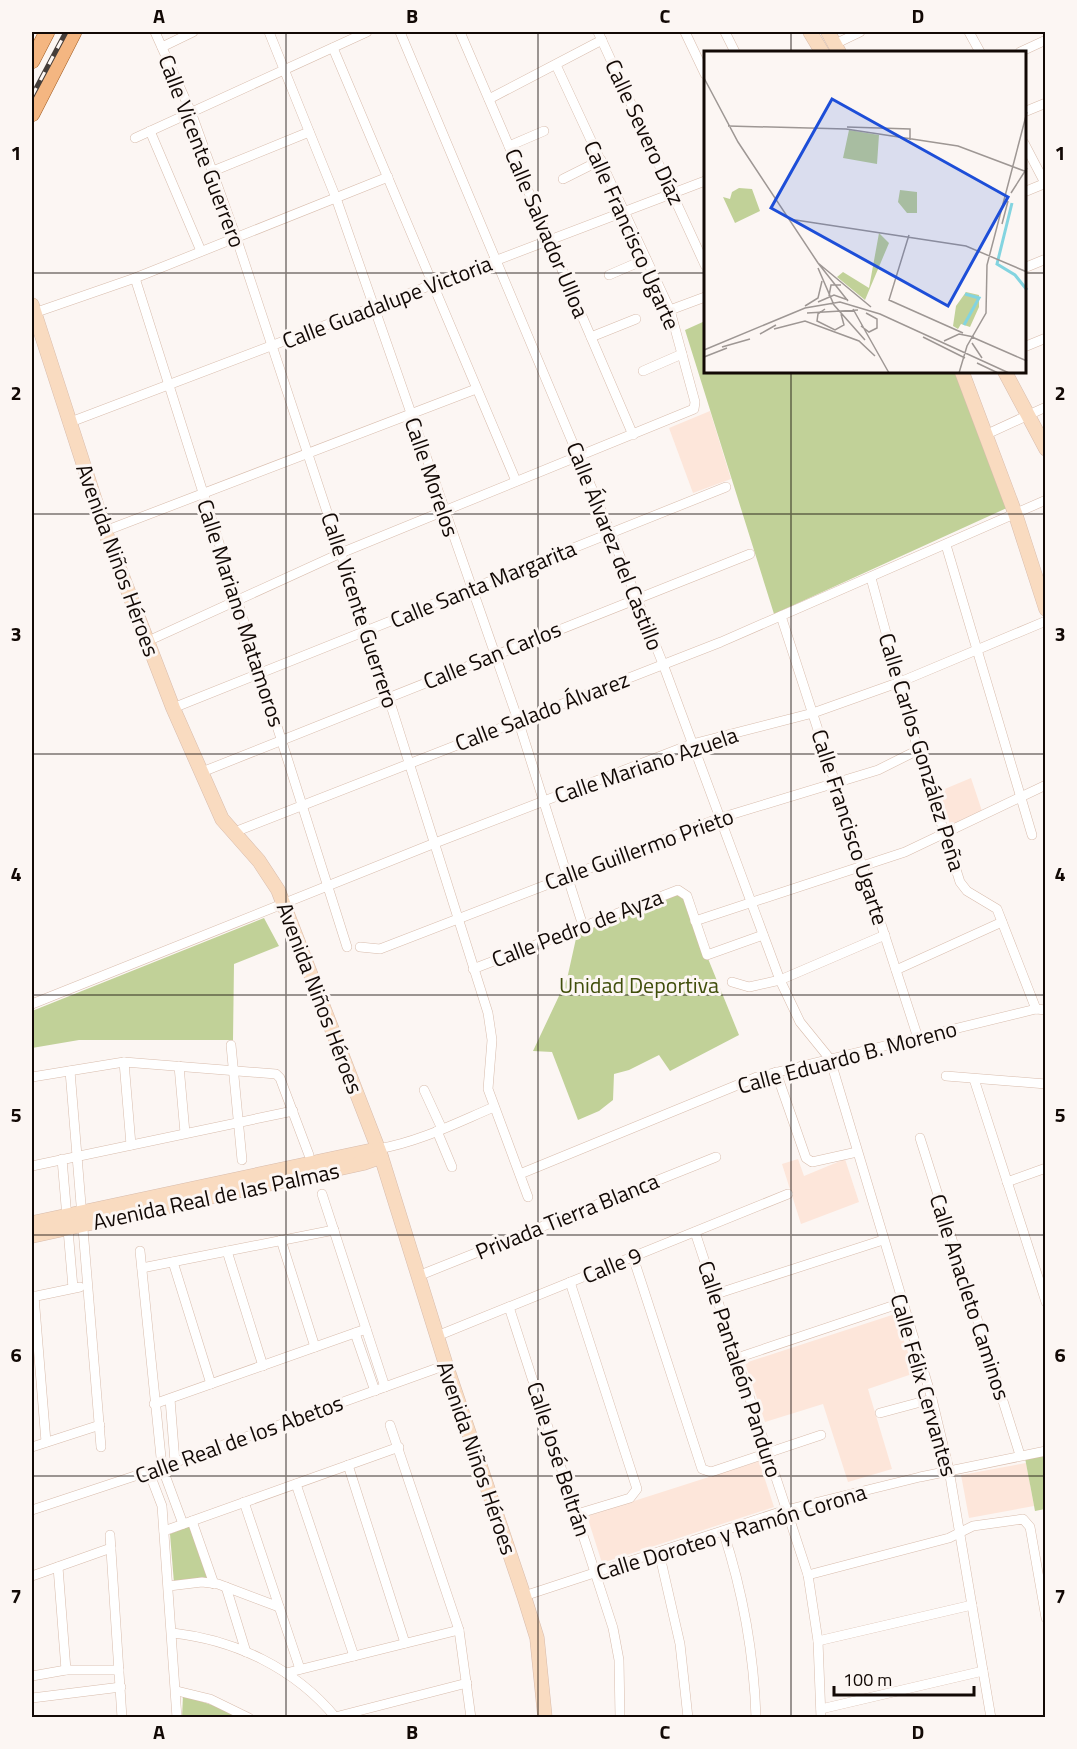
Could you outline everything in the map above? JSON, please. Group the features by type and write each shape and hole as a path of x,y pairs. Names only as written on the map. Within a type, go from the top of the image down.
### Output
{"main road":[{"path":"32,59 47,32"},
{"path":"32,114 74,32"}],"street":[{"name":"Calle Vicente Guerrero","path":"155,32 191,112 213,171 388,696 492,1030 487,1082 494,1107 528,1197"},
{"path":"162,47 193,32"},
{"name":"Calle Morelos","path":"269,32 336,198 518,720 583,926"},
{"path":"135,138 367,32"},
{"name":"Calle Álvarez del Castillo","path":"399,32 637,598 780,980 800,1022 830,1059"},
{"name":"Calle Salvador Ulloa","path":"460,32 633,435"},
{"path":"685,32 704,72"},
{"path":"725,32 734,51"},
{"path":"810,32 821,51"},
{"path":"828,32 837,48 860,32"},
{"path":"969,32 979,51"},
{"path":"489,99 556,65 600,36"},
{"name":"Calle Severo Díaz","path":"600,36 674,192 704,263"},
{"path":"1022,51 1046,40"},
{"path":"333,48 516,481"},
{"name":"Calle Francisco Ugarte","path":"556,65 670,310 695,402 694,409 633,435"},
{"path":"1026,111 1046,103"},
{"path":"150,131 201,251"},
{"path":"509,146 544,131"},
{"path":"213,171 309,132"},
{"path":"1026,147 1045,184 1026,191"},
{"path":"563,179 601,160"},
{"path":"33,309 135,278 388,177"},
{"name":"Calle Guadalupe Victoria","path":"68,423 704,181"},
{"path":"609,275 646,259"},
{"path":"1026,267 1046,259"},
{"name":"Calle Mariano Matamoros","path":"135,278 347,947"},
{"path":"670,310 704,297"},
{"name":"Avenida Niños Héroes","path":"33,309 68,423 105,531 173,708 222,819 269,874 380,1153 446,1365 537,1638 545,1718"},
{"path":"591,337 636,319"},
{"path":"1026,346 1046,338"},
{"path":"643,371 682,354"},
{"path":"964,374 1015,513 1046,609"},
{"path":"1006,374 1046,449"},
{"path":"105,531 476,389"},
{"path":"985,435 1046,407"},
{"path":"148,641 341,553 633,435"},
{"name":"Calle Santa Margarita","path":"173,708 470,587 611,534 726,487"},
{"name":"Calle Salado Álvarez","path":"232,833 782,616 1046,500"},
{"path":"946,545 1032,835"},
{"name":"Calle San Carlos","path":"202,772 388,696 750,554"},
{"name":"Calle Carlos González Peña","path":"871,578 918,750 963,887 994,906 1041,1009"},
{"name":"Calle Francisco Ugarte","path":"782,616 918,1038"},
{"name":"Calle Mariano Azuela","path":"32,1004 327,885 692,744 813,713 900,682 1046,621"},
{"name":"Calle Guillermo Prieto","path":"360,948 380,949 566,875 720,818 878,770 918,750"},
{"name":"Calle Pedro de Ayza","path":"473,969 674,891 682,890 687,896 695,921 906,852 1046,785"},
{"path":"695,921 707,955 763,935"},
{"path":"896,970 1002,922"},
{"path":"732,982 749,987 780,980 885,935"},
{"name":"Calle Eduardo B. Moreno","path":"520,1174 757,1077 1041,1009"},
{"path":"231,1045 242,1160"},
{"name":"Calle Félix Cervantes","path":"830,1059 901,1303 932,1399 950,1470 991,1718"},
{"path":"124,1062 131,1145"},
{"path":"32,1077 124,1062 278,1075 309,1155"},
{"path":"179,1066 185,1133"},
{"path":"70,1071 101,1447"},
{"path":"776,1072 808,1161 857,1152"},
{"path":"946,1076 1045,1086"},
{"path":"974,1079 1046,1302"},
{"path":"424,1090 452,1167"},
{"name":"Avenida Real de las Palmas","path":"32,1236 82,1218 380,1153 494,1107"},
{"path":"32,1166 293,1111"},
{"name":"Calle Anacleto Caminos","path":"920,1138 1020,1455"},
{"name":"Privada Tierra Blanca","path":"418,1276 716,1157"},
{"path":"62,1159 74,1288"},
{"path":"1007,1182 1046,1168"},
{"path":"322,1194 385,1387"},
{"name":"Calle 9","path":"437,1336 788,1194"},
{"name":"Avenida Real de las Palmas","path":"32,1222 68,1222"},
{"path":"142,1268 334,1230"},
{"name":"Calle Pantaleón Panduro","path":"696,1232 808,1575 818,1641 821,1713"},
{"path":"281,1240 315,1347"},
{"path":"716,1294 883,1240"},
{"path":"141,1251 154,1404 162,1467 214,1584"},
{"path":"227,1251 263,1365"},
{"path":"633,1257 699,1466 704,1471 711,1472 821,1435"},
{"path":"173,1262 212,1384"},
{"path":"570,1282 636,1485 636,1492 630,1498 577,1514"},
{"path":"46,1442 33,1296 88,1285"},
{"path":"737,1358 901,1303"},
{"name":"Calle José Beltrán","path":"509,1307 596,1572 616,1644 620,1718"},
{"path":"154,1404 366,1329"},
{"path":"355,1333 375,1390"},
{"name":"Calle Real de los Abetos","path":"32,1510 149,1472 446,1365"},
{"path":"170,1399 176,1462"},
{"path":"880,1413 932,1399"},
{"path":"32,1447 100,1425"},
{"path":"390,1425 459,1630 471,1718"},
{"path":"164,1531 399,1448"},
{"name":"Calle Doroteo y Ramón Corona","path":"524,1596 786,1510 950,1470 1046,1451"},
{"path":"348,1466 405,1643"},
{"path":"149,1472 162,1506 177,1691 177,1718"},
{"path":"296,1484 354,1656"},
{"path":"244,1502 300,1669"},
{"path":"808,1575 949,1538 973,1526 1020,1519 1026,1521 1030,1527 1046,1618"},
{"path":"723,1531 747,1620 756,1718"},
{"path":"110,1534 122,1718"},
{"path":"32,1576 111,1548"},
{"path":"659,1552 680,1644 688,1718"},
{"path":"58,1567 66,1670"},
{"path":"168,1586 202,1582 214,1584 279,1606"},
{"path":"226,1587 246,1652"},
{"path":"818,1641 972,1605"},
{"path":"286,1673 459,1630"},
{"path":"172,1633 203,1636 246,1652 286,1673 304,1686 336,1717 467,1683"},
{"path":"32,1676 66,1670 120,1670"},
{"path":"821,1713 984,1671"},
{"path":"32,1698 121,1687"},
{"path":"177,1691 210,1699 249,1718"}],"shaded area":[{"path":"710,411 731,479 693,493 669,428"},
{"path":"971,778 982,811 950,825 940,791"},
{"path":"798,1159 804,1176 845,1159 859,1202 801,1224 782,1164"},
{"path":"895,1314 915,1373 868,1389 892,1469 848,1482 823,1404 765,1422 745,1363"},
{"path":"759,1461 774,1507 602,1563 587,1516"},
{"path":"1026,1463 1034,1506 969,1518 961,1475"}],"green space":[{"path":"704,321 704,374 959,374 1009,507 774,614 685,330"},
{"name":"Unidad Deportiva","path":"681,892 739,1035 670,1071 659,1055 629,1070 614,1074 613,1100 599,1111 578,1120 552,1052 533,1051 567,979 577,934"},
{"path":"264,918 279,946 234,964 233,1040 79,1040 32,1048 32,1011"},
{"path":"1045,1455 1045,1509 1035,1511 1025,1458"},
{"path":"191,1525 211,1580 174,1583 170,1534"},
{"path":"183,1695 229,1711 238,1717 182,1718"}],"railway":[{"path":"32,96 66,32"}]}
